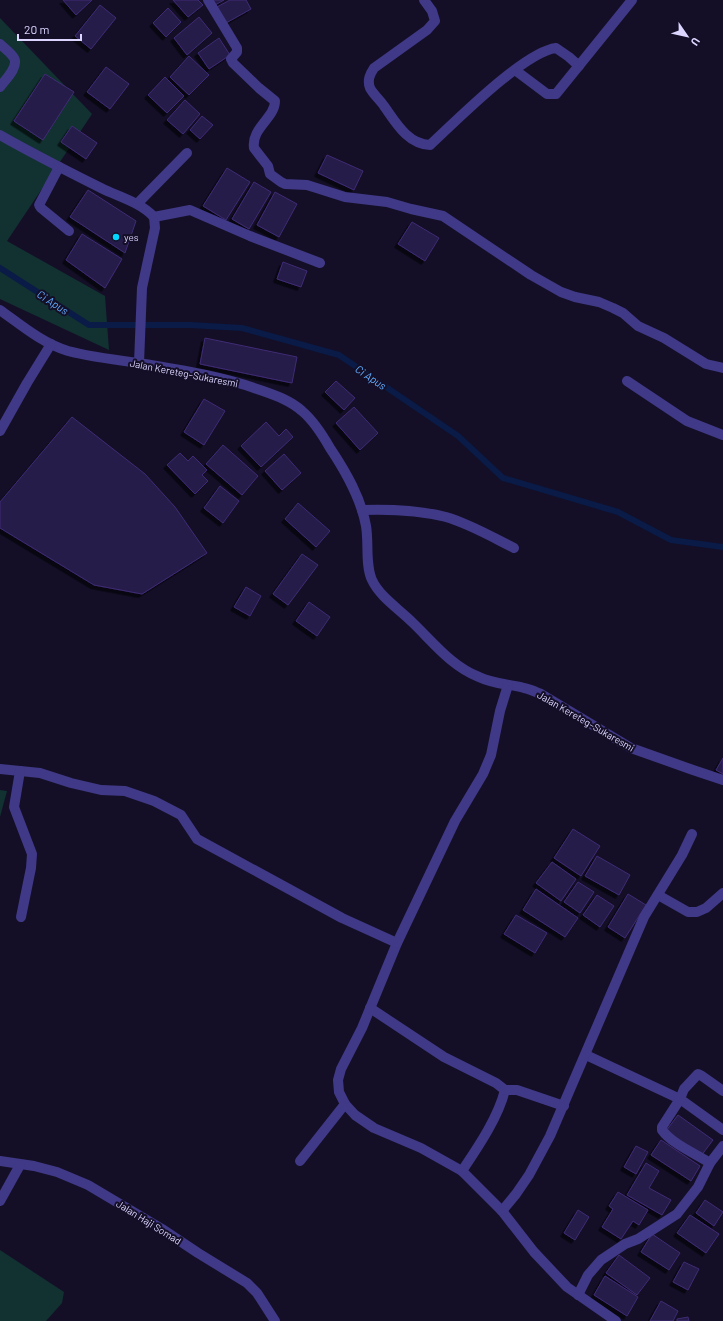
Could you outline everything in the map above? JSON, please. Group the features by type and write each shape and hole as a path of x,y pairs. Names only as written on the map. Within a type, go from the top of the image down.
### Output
{"street":[{"path":"208,0 237,48 231,59 258,88 275,101 275,105 269,116 258,131 254,143 254,148 274,178 285,184 307,185 345,197 388,202 442,216 531,275 561,292 575,297 599,302 613,308 626,315 638,326 664,338 706,364 723,368"},
{"path":"424,0 432,11 435,21 428,30 374,68 369,76 370,88 404,133 422,145 430,145 472,106 515,70 548,49 556,48 579,66"},
{"path":"515,70 547,94 556,94 632,0"},
{"path":"0,44 14,58 15,63 14,69 0,87"},
{"path":"0,135 59,167 137,204 147,210 154,217 155,228 142,288 139,363"},
{"path":"137,204 187,153"},
{"path":"59,167 39,205 69,231"},
{"path":"154,217 190,210 250,236 320,263"},
{"name":"Jalan Kereteg–Sukaresmi","path":"0,310 44,341 67,350 85,355 179,370 245,384 287,401 301,410 314,423 343,468 362,510 368,536 368,563 372,580 388,600 451,661 478,677 492,682 526,688 541,694 631,748 723,780"},
{"path":"0,431 51,344"},
{"path":"627,381 687,420 723,435"},
{"path":"362,510 414,511 447,518 478,530 514,548"},
{"path":"508,685 500,711 491,755 483,774 455,821 397,943 370,1008 341,1069 338,1080 339,1092 345,1104 355,1115 374,1128 421,1148 462,1171 502,1211 548,1268 567,1287 616,1321"},
{"path":"0,769 40,773 71,783 102,790 125,791 154,801 181,815 197,839 342,918 397,943"},
{"path":"20,771 14,807 32,854 31,868 21,917"},
{"path":"502,1211 529,1175 550,1136 644,917 682,855 692,834"},
{"path":"658,895 688,912 697,912 706,908 723,893"},
{"path":"370,1008 444,1057 496,1083 505,1090 517,1090 564,1106"},
{"path":"586,1055 680,1099 723,1130"},
{"path":"710,1163 673,1140 662,1130 664,1122 680,1099 684,1089 698,1074 723,1091"},
{"path":"462,1171 479,1146 497,1112 505,1090"},
{"path":"300,1161 345,1104"},
{"path":"578,1295 588,1275 600,1260 625,1244 638,1239 677,1214 698,1187 710,1163 723,1146"},
{"name":"Jalan Haji Somad","path":"0,1161 34,1166 57,1172 88,1185 162,1228 198,1253 247,1283 257,1292 275,1321"},
{"path":"0,1201 20,1165"}],"green space":[{"path":"0,18 92,114 7,241 105,296 109,350 0,299"},
{"path":"0,790 7,791 0,817"},
{"path":"0,1250 64,1292 62,1303 46,1321 0,1321"}],"building":[{"path":"63,0 92,0 76,15"},
{"path":"173,0 198,0 203,5 188,17"},
{"path":"212,0 224,0 215,5"},
{"path":"230,0 246,0 251,9 226,23 217,7"},
{"path":"100,5 116,18 91,49 75,36"},
{"path":"168,8 181,22 166,37 153,23"},
{"path":"199,17 212,33 187,55 174,38"},
{"path":"219,38 230,55 209,69 198,53"},
{"path":"189,56 209,75 189,95 170,77"},
{"path":"106,67 129,84 110,109 87,92"},
{"path":"45,74 74,92 43,140 14,121"},
{"path":"165,77 184,96 167,113 148,95"},
{"path":"185,100 200,114 183,134 167,120"},
{"path":"202,116 213,125 200,139 190,130"},
{"path":"72,126 97,143 86,159 61,142"},
{"path":"327,155 363,171 354,190 318,173"},
{"path":"227,168 250,182 226,220 203,206"},
{"path":"254,182 271,192 249,229 232,219"},
{"name":"yes","path":"88,190 136,221 125,253 70,217"},
{"path":"275,192 297,204 279,237 257,225"},
{"path":"412,222 439,238 425,261 398,244"},
{"name":"yes","path":"82,234 122,259 105,288 66,260"},
{"path":"283,262 307,271 301,287 277,279"},
{"path":"205,338 297,357 292,383 200,364"},
{"path":"336,381 355,398 344,410 325,392"},
{"path":"204,399 225,411 204,445 184,432"},
{"path":"354,407 378,433 360,450 336,423"},
{"path":"72,417 145,474 175,507 207,553 142,594 94,585 0,528 0,502"},
{"path":"266,422 279,436 286,429 293,437 261,467 241,446"},
{"path":"223,445 258,476 242,495 206,464"},
{"path":"180,453 188,461 193,456 207,470 202,475 208,481 195,494 167,465"},
{"path":"284,454 301,473 282,490 265,471"},
{"path":"220,486 239,501 223,523 204,508"},
{"path":"298,503 330,531 316,547 285,519"},
{"path":"302,554 318,565 288,605 273,594"},
{"path":"246,587 261,596 250,616 234,607"},
{"path":"309,602 330,617 317,636 296,621"},
{"path":"723,758 723,774 716,770"},
{"path":"573,829 600,846 581,876 554,858"},
{"path":"597,856 630,875 619,895 585,876"},
{"path":"552,862 576,879 561,901 536,883"},
{"path":"578,882 594,892 580,913 564,902"},
{"path":"536,889 578,918 565,937 523,910"},
{"path":"628,894 646,905 625,938 608,927"},
{"path":"597,895 614,906 600,927 583,915"},
{"path":"516,915 547,933 535,953 504,934"},
{"path":"678,1115 713,1140 701,1156 666,1131"},
{"path":"661,1140 700,1166 691,1181 651,1155"},
{"path":"636,1146 648,1152 636,1174 624,1167"},
{"path":"646,1163 659,1171 649,1188 671,1200 662,1215 627,1195"},
{"path":"618,1192 648,1210 639,1225 633,1221 621,1239 602,1227 613,1209 609,1206"},
{"path":"705,1200 723,1212 714,1226 696,1213"},
{"path":"578,1210 589,1217 575,1240 564,1233"},
{"path":"690,1215 719,1234 706,1253 677,1233"},
{"path":"652,1234 680,1253 669,1270 641,1252"},
{"path":"619,1255 650,1278 637,1295 606,1273"},
{"path":"684,1262 699,1269 688,1290 673,1282"},
{"path":"605,1276 638,1297 627,1316 594,1295"},
{"path":"661,1301 678,1311 673,1321 650,1321"},
{"path":"688,1317 689,1321 677,1321 677,1319"}],"waterway":[{"name":"Ci Apus","path":"0,268 89,325 190,325 242,328 339,355 458,436 503,478 618,512 671,540 723,547"}],"place":[{"name":"yes","path":"116,237"}]}
